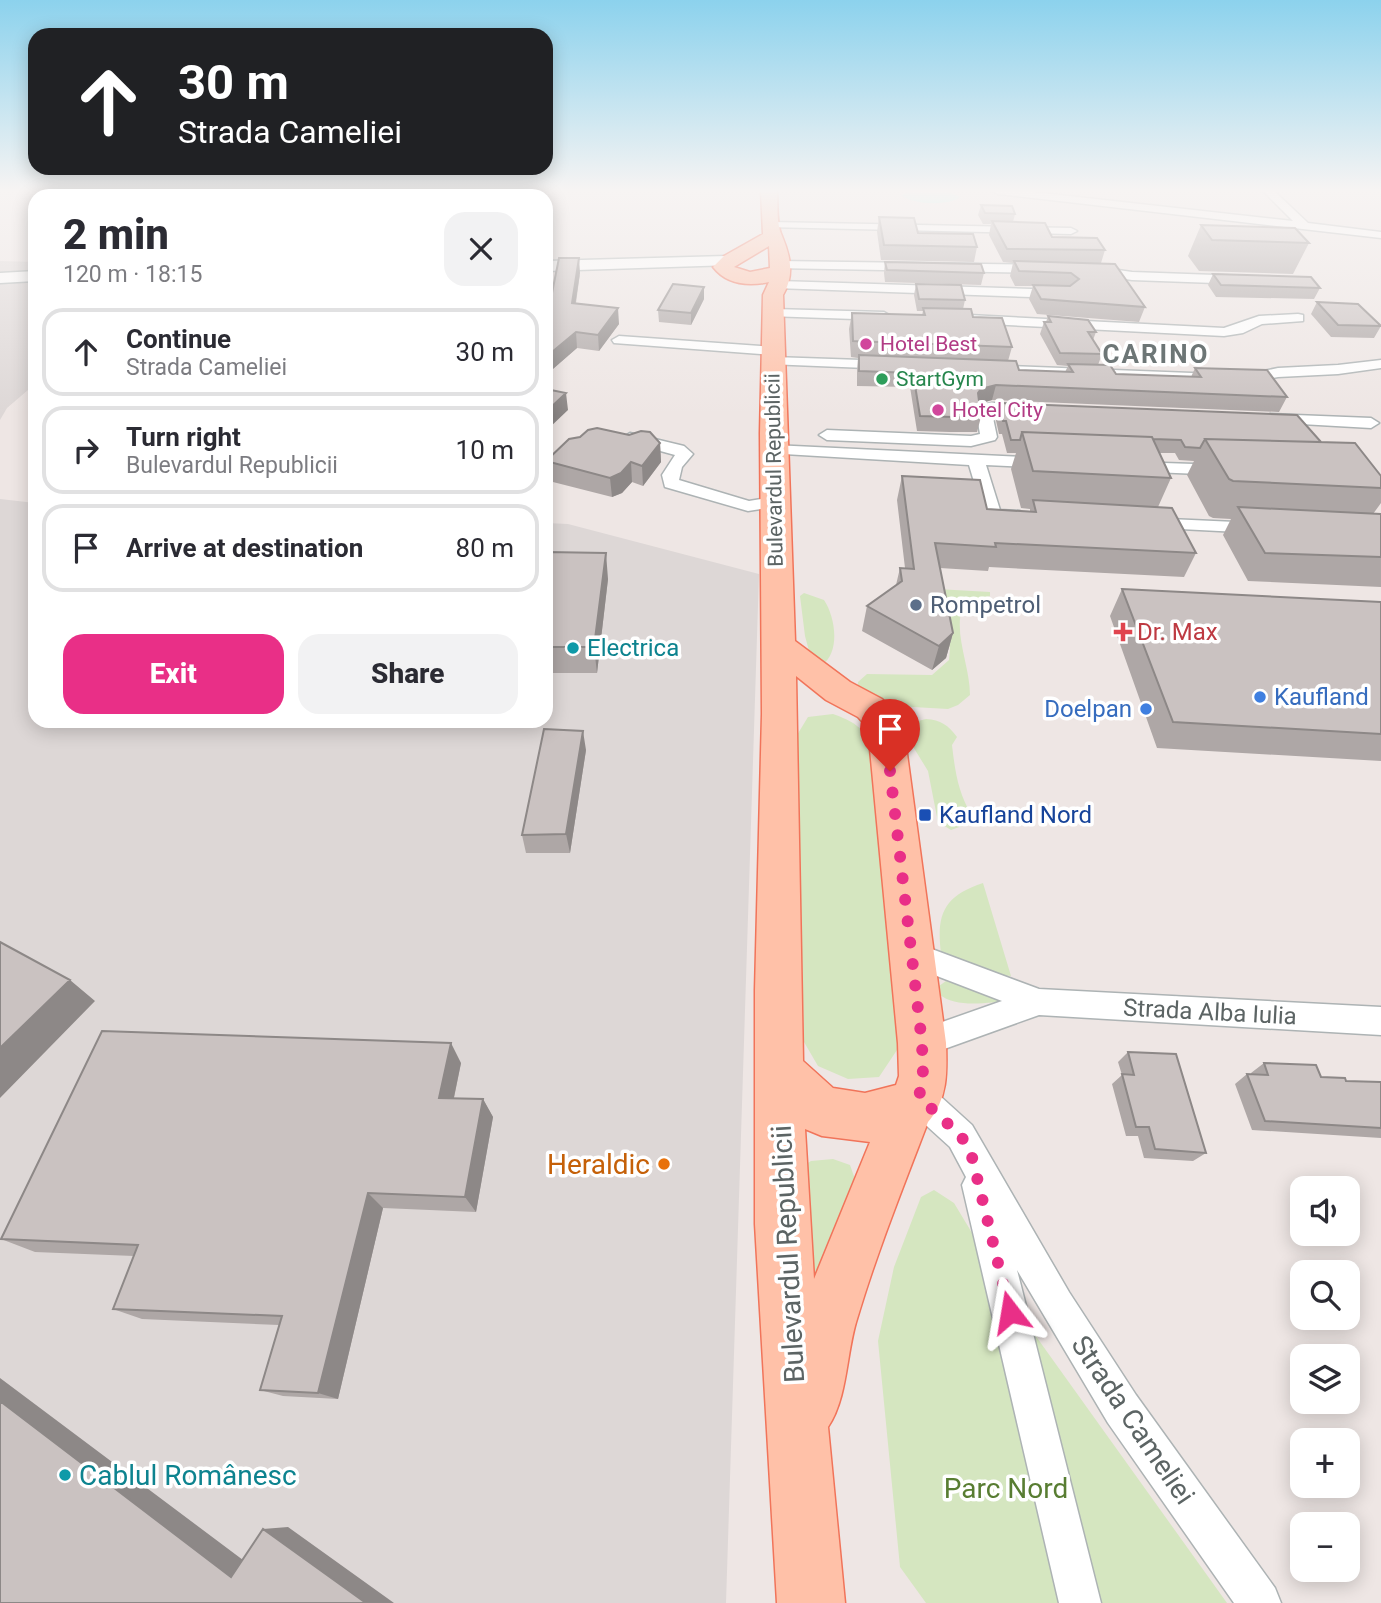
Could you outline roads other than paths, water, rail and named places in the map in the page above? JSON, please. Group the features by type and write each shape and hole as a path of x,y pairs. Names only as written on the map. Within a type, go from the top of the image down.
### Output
{"main road":[{"path":"735,267 739,266"},
{"path":"771,266 777,282"},
{"name":"Bulevardul Republicii","path":"777,266 773,356 777,439 774,502 780,714 779,1071 782,1224 811,1603"},
{"path":"735,267 777,282"},
{"name":"Bulevardul Republicii","path":"778,645 856,702 870,708 885,724 913,954 923,1076 854,1244 827,1322 800,1438"},
{"path":"780,714 814,699 832,698 856,702"},
{"name":"Bulevardul Republicii","path":"779,1071 822,1111 866,1118 914,1101"}],"street":[{"path":"714,266 735,267"},
{"path":"777,282 1052,270"},
{"path":"1079,270 1132,276 1253,280"},
{"path":"0,278 28,276"},
{"path":"777,282 1066,294"},
{"path":"777,282 896,317"},
{"path":"950,318 1224,332 1238,330 1259,320 1298,318"},
{"path":"619,340 773,356 908,366"},
{"path":"975,369 1244,379 1274,370 1335,370 1357,365 1381,364"},
{"path":"812,435 971,441 989,437 984,410 1046,410"},
{"path":"1249,418 1371,423"},
{"path":"616,434 678,449 685,454 674,467 671,483 748,506 774,502"},
{"path":"777,439 976,460 1060,464"},
{"path":"976,460 993,515 1035,517"},
{"path":"1116,466 1242,471"},
{"path":"1132,522 1270,529"},
{"name":"Strada Alba Iulia","path":"913,954 1039,1002 1381,1021"},
{"name":"Strada Alba Iulia","path":"922,1043 1039,1002"},
{"name":"Strada Cameliei","path":"914,1101 961,1136 1056,1305 1122,1409 1260,1603"},
{"path":"971,1153 1080,1603"}],"place":[{"name":"Hotel Best","path":"866,344"},
{"name":"StartGym","path":"882,379"},
{"name":"Hotel City","path":"938,410"},
{"name":"Rompetrol","path":"916,605"},
{"name":"Dr. Max","path":"1123,632"},
{"name":"Electrica","path":"573,648"},
{"name":"Kaufland","path":"1260,697"},
{"name":"Doelpan","path":"1146,709"},
{"name":"Kaufland Nord","path":"925,815"},
{"name":"Heraldic","path":"664,1164"},
{"name":"Cablul Românesc","path":"65,1475"}],"district":[{"name":"CARINO","path":"1156,354"}],"park label":[{"name":"Parc Nord","path":"1006,1488"}]}
